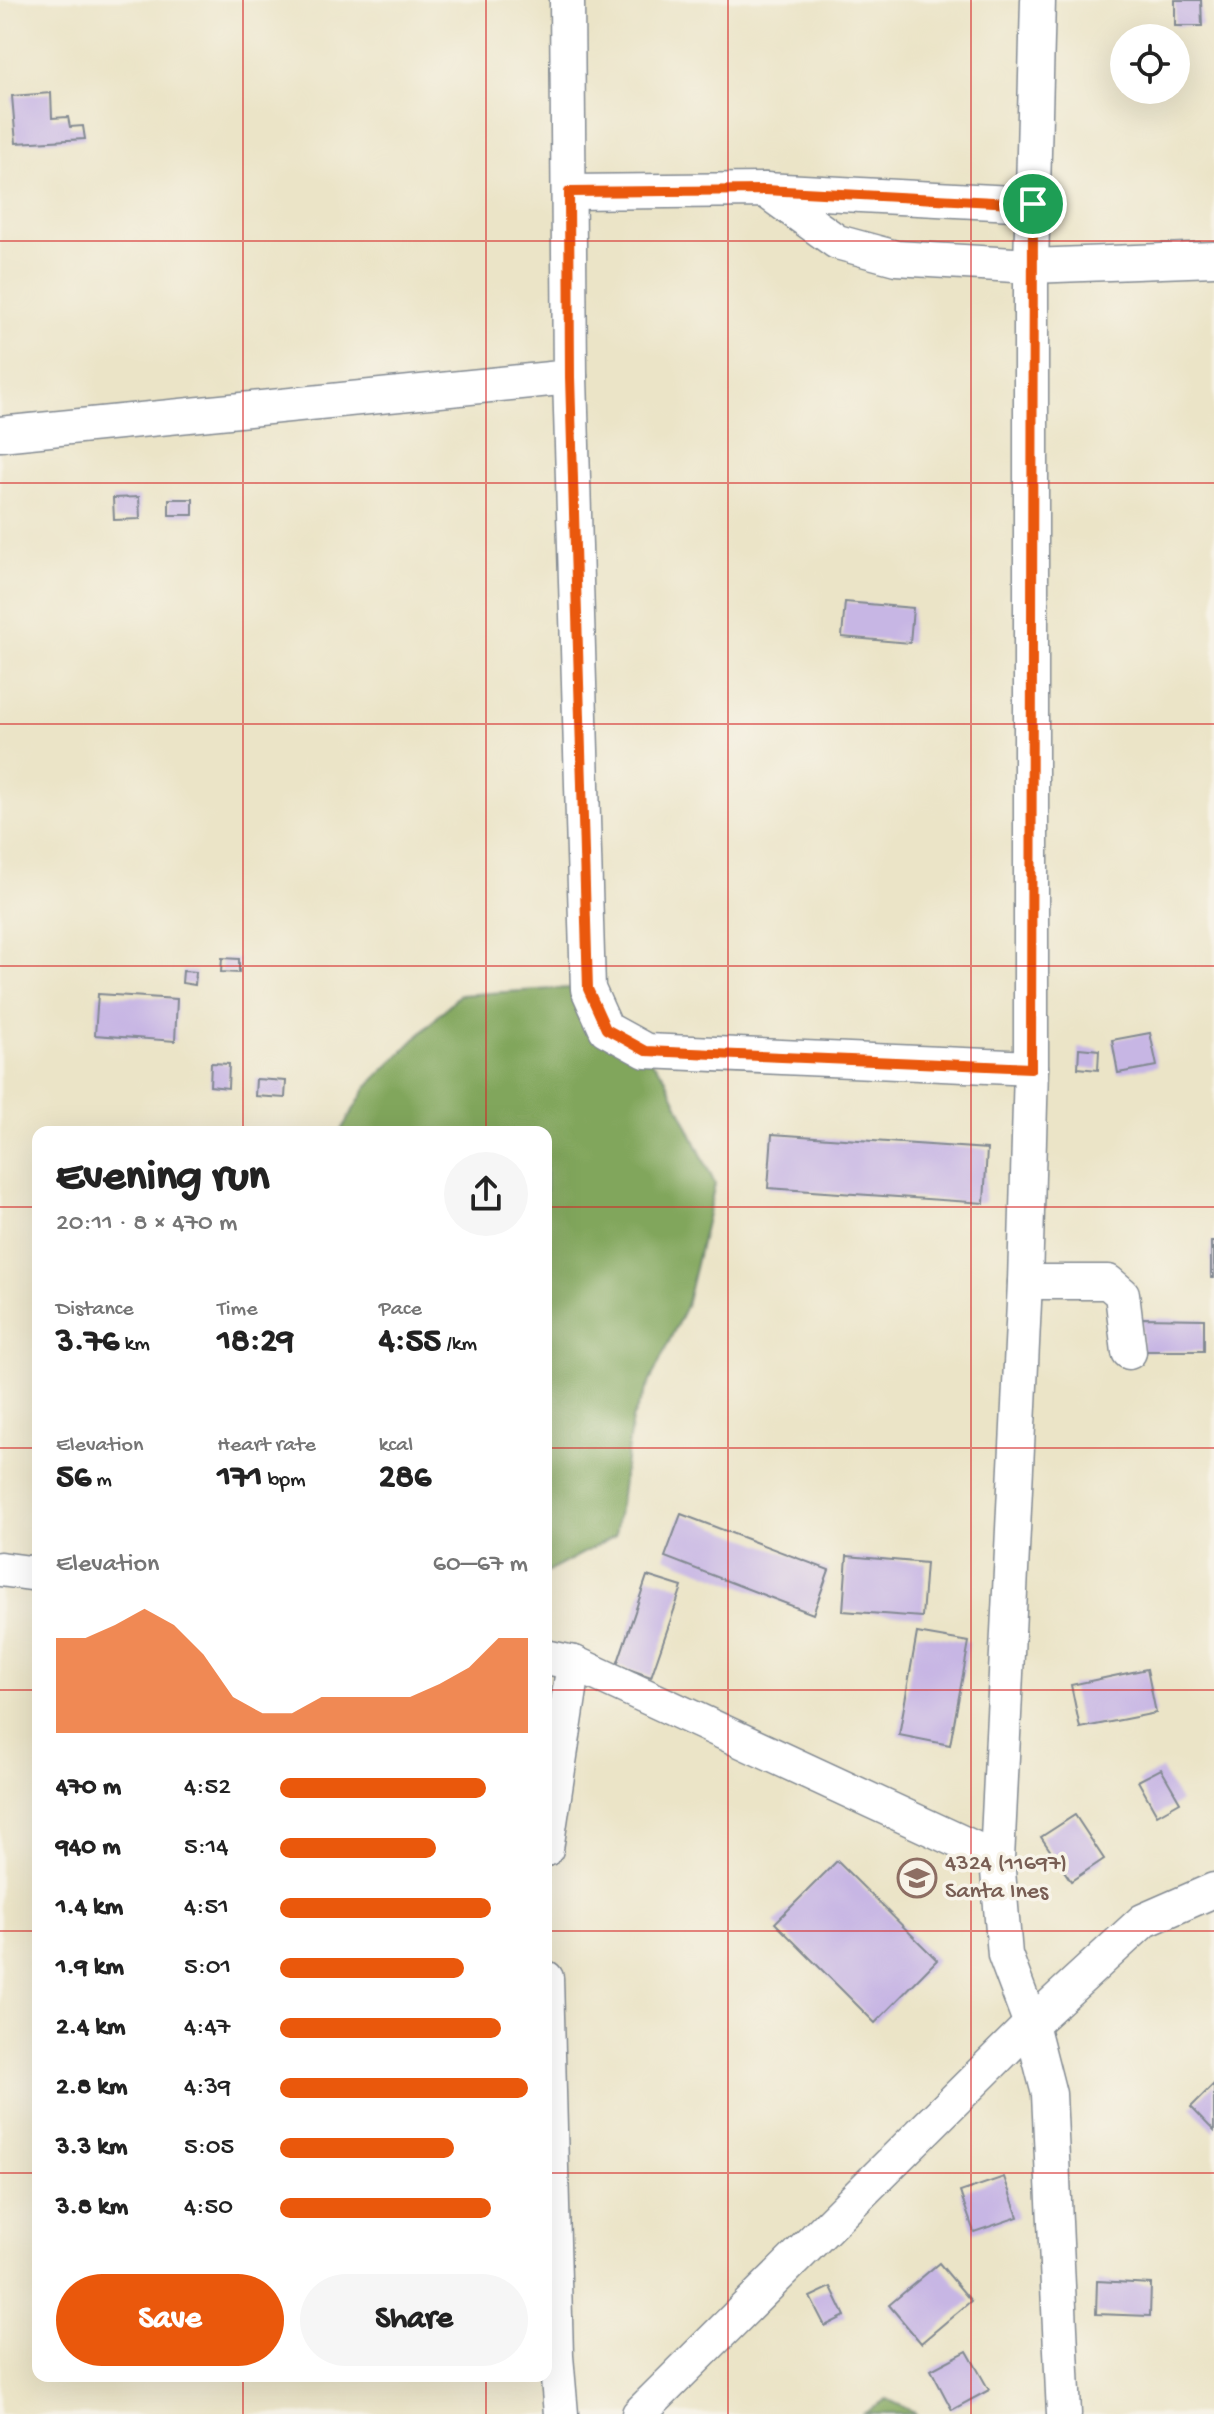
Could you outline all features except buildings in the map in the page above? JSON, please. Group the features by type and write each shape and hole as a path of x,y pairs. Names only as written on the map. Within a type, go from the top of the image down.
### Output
{"street":[{"path":"567,0 570,377 588,989 606,1029 646,1051 1031,1068"},
{"path":"1038,0 1031,266 1031,1068 1025,1282 997,1859 1005,1955 1031,2024 1049,2094 1064,2414"},
{"path":"569,192 765,190 1033,204"},
{"path":"765,190 837,242 896,258 1031,266 1214,259"},
{"path":"0,434 570,377"},
{"path":"1025,1282 1108,1282 1122,1294 1129,1352"},
{"path":"0,1569 32,1573"},
{"path":"552,1768 560,1660 997,1859"},
{"path":"639,2414 1031,2024 1143,1921 1214,1890"},
{"path":"552,2205 556,2356 561,2414"}],"green space":[{"path":"585,987 664,1075 715,1184 686,1306 632,1419 615,1536 552,1570 552,1126 344,1126 367,1087 459,995"},
{"path":"887,2399 914,2412 916,2414 863,2414"}],"place":[{"name":"4324 (11697) Santa Ines","path":"917,1878"}],"route":[{"path":"765,190 1033,204 1031,1068 646,1051 606,1029 588,989 570,377 569,192 765,190"}]}
